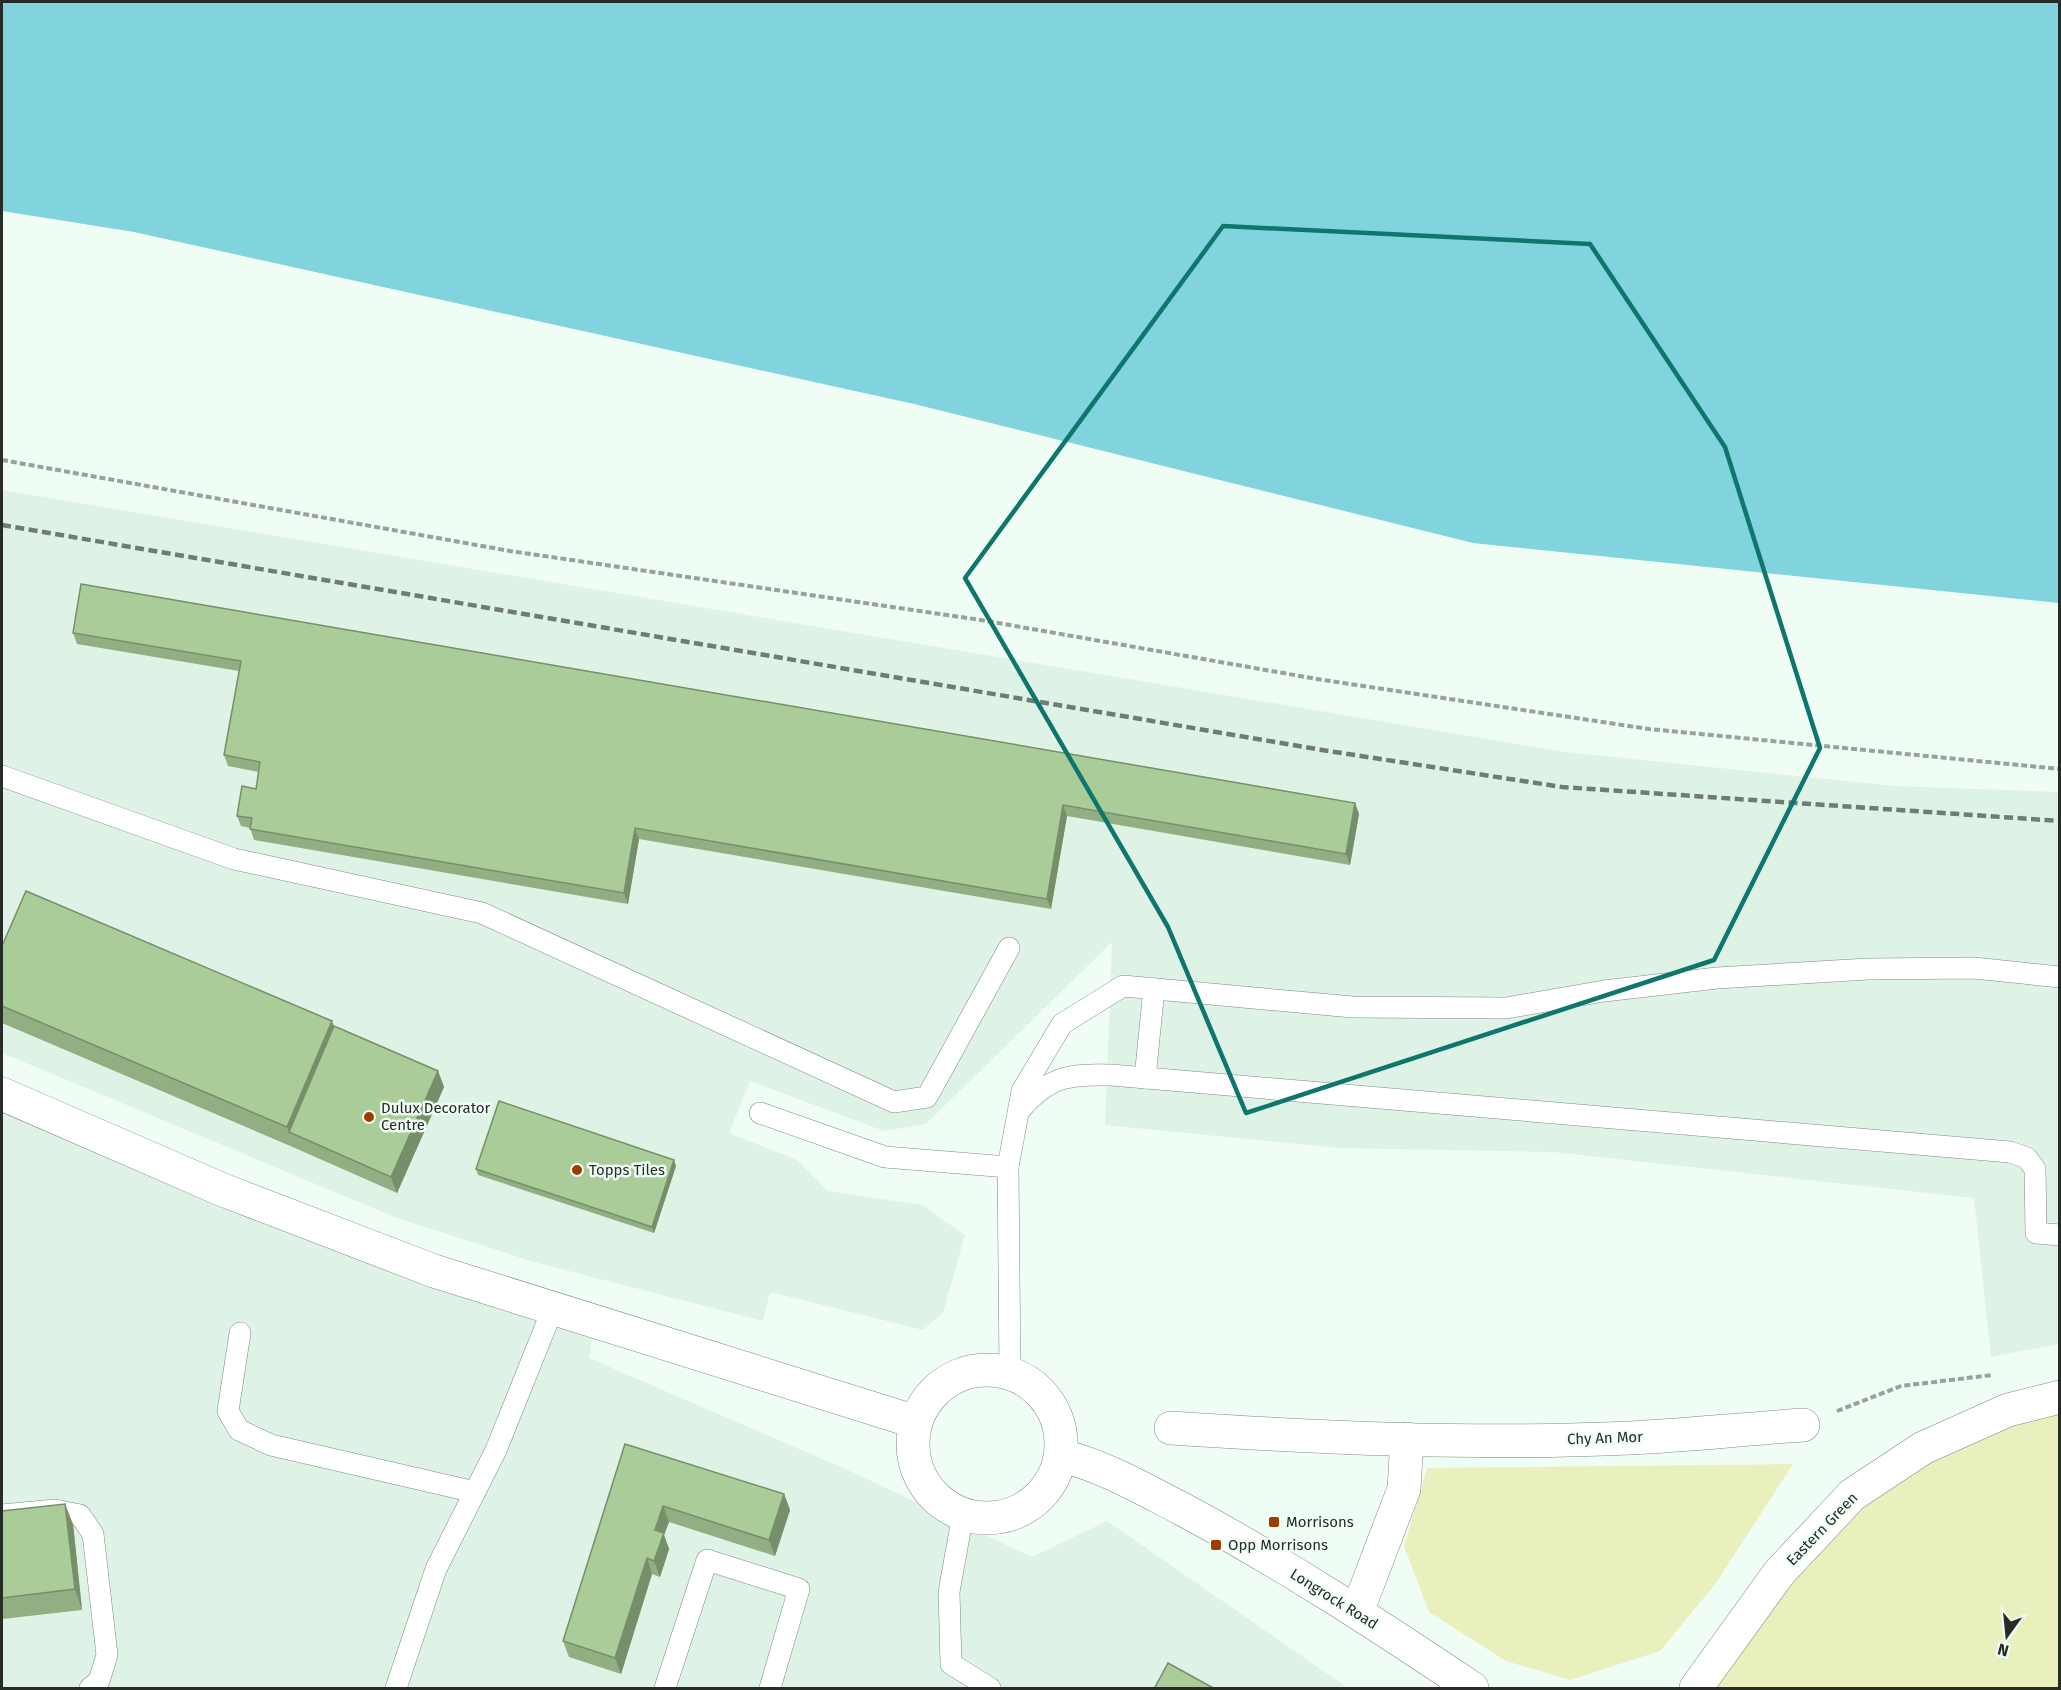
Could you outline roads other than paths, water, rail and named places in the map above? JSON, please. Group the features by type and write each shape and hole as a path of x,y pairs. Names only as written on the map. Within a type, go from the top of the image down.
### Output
{"main road":[{"path":"2,1094 223,1190 434,1271 916,1422"},
{"path":"986,1370 1010,1372 1040,1391 1053,1411 1059,1421 1062,1456 1053,1480 1036,1501 1014,1514 989,1518 963,1514 943,1503 927,1487 917,1467 913,1444 916,1422 926,1401 943,1384 964,1373 986,1370"},
{"name":"Eastern Green","path":"1696,1689 1779,1573 1852,1495 1923,1448 2008,1410 2060,1397"},
{"name":"Chy An Mor","path":"1171,1428 1329,1438 1631,1438 1803,1425"},
{"path":"1357,1612 1404,1489 1407,1439"},
{"name":"Longrock Road","path":"1062,1456 1080,1460 1125,1479 1231,1536 1357,1612 1472,1689"}],"lane":[{"path":"2,776 234,859 482,913 894,1102 927,1097 1009,948"},
{"path":"1010,1372 1008,1167 1022,1090 1062,1024 1123,986 1353,1007 1495,1008 1717,978 1868,969 1974,968 2060,976"},
{"path":"1145,1078 1154,988"},
{"path":"1018,1113 1033,1095 1053,1081 1076,1074 2010,1152 2027,1158 2035,1168 2036,1233 2060,1235"},
{"path":"760,1113 885,1157 1008,1167"},
{"path":"396,1689 436,1569 496,1450 553,1308"},
{"path":"240,1333 228,1411 239,1430 271,1445 475,1492"},
{"path":"2,1515 55,1510 80,1515 93,1534 107,1655 99,1681 90,1689"},
{"path":"963,1514 950,1592 951,1664 990,1689"},
{"path":"665,1689 707,1560 799,1589 770,1689"}],"water":[{"path":"2,2 2059,2 2059,603 1473,543 914,404 134,232 2,211"}],"railway":[{"path":"2,525 1322,750 1562,787 2060,821"}],"place":[{"name":"Dulux Decorator Centre","path":"369,1117"},
{"name":"Topps Tiles","path":"577,1170"},
{"name":"Morrisons","path":"1274,1522"},
{"name":"Opp Morrisons","path":"1216,1545"}]}
